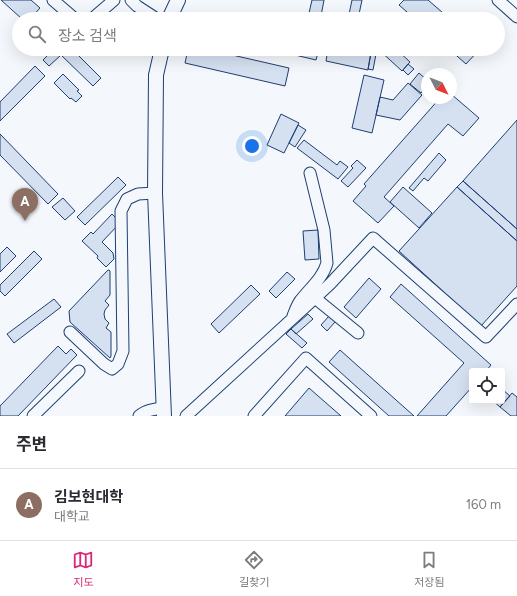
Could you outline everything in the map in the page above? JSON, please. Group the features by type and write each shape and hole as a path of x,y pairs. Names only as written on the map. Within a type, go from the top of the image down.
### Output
{"main road":[{"path":"172,12 178,0"},
{"path":"160,56 156,75 155,193 164,412"}],"street":[{"path":"53,0 67,12"},
{"path":"100,12 114,0"},
{"path":"131,0 146,12"},
{"path":"498,0 517,17"},
{"path":"291,320 298,303 321,276 327,263 324,230 310,173"},
{"path":"70,332 104,364 112,369 118,364 124,351 121,211 127,199 138,194 155,193"},
{"path":"186,416 330,284 372,238 486,337 517,304"},
{"path":"315,298 358,333"},
{"path":"254,416 306,358 371,416"},
{"path":"33,416 79,372"},
{"path":"139,416 150,410 164,412"}],"building":[{"path":"1,0 31,0 40,8 36,12 14,12"},
{"path":"312,0 324,0 322,12 309,12"},
{"path":"352,0 362,0 359,12 349,12"},
{"path":"404,0 428,0 442,12 407,12 399,5"},
{"path":"47,56 60,56 49,66 43,60"},
{"path":"62,56 79,56 101,78 93,86"},
{"path":"186,56 237,56 289,68 285,86 185,63"},
{"path":"299,56 317,56 316,60"},
{"path":"327,56 370,56 368,70 326,61"},
{"path":"370,56 376,56 373,70 368,69"},
{"path":"386,56 404,56 410,62 402,71"},
{"path":"457,56 473,56 466,64"},
{"path":"408,64 414,69 408,75 403,70"},
{"path":"35,66 45,76 0,121 0,102"},
{"path":"419,73 421,75 421,93 410,84"},
{"path":"63,74 79,90 77,91 82,96 76,102 71,98 70,99 54,83"},
{"path":"364,75 384,80 372,133 352,128"},
{"path":"408,83 421,94 421,96 400,120 376,115 380,97 393,100"},
{"path":"457,99 479,118 463,136 448,124 384,197 394,206 378,223 353,201 366,186 364,184 435,104 457,104"},
{"path":"281,114 299,123 284,153 267,145"},
{"path":"517,120 517,229 463,181"},
{"path":"298,125 306,130 295,147 289,143"},
{"path":"0,134 58,194 48,204 0,155"},
{"path":"304,140 337,165 340,161 348,167 338,179 297,148"},
{"path":"439,153 446,160 428,181 424,178 413,191 409,188"},
{"path":"357,160 366,168 348,187 341,181 353,168 351,166"},
{"path":"118,177 126,185 85,225 77,217"},
{"path":"463,181 517,229 517,241 457,187"},
{"path":"403,187 432,213 419,228 390,202"},
{"path":"457,187 517,241 517,286 481,326 399,251"},
{"path":"63,198 75,211 65,220 52,207"},
{"path":"112,214 119,221 119,224 102,242 113,253 114,259 106,267 97,258 98,256 82,241 91,232 93,234"},
{"path":"318,230 319,259 305,260 303,231"},
{"path":"7,247 16,256 0,272 0,254"},
{"path":"34,251 42,259 5,296 0,291 0,285"},
{"path":"108,270 110,271 110,295 105,301 109,305 104,314 105,319 109,323 106,328 111,332 110,358 70,322 69,311"},
{"path":"287,272 295,279 276,298 269,291"},
{"path":"369,278 381,289 356,318 344,307"},
{"path":"401,284 491,365 488,368 469,368 469,390 446,416 417,416 464,363 390,297"},
{"path":"251,285 260,294 219,333 211,324"},
{"path":"54,299 61,307 14,343 7,334"},
{"path":"308,314 313,319 296,334 291,329"},
{"path":"329,316 335,322 327,331 321,325"},
{"path":"291,329 307,343 302,348 286,334"},
{"path":"58,346 66,354 71,349 77,355 18,416 0,416 0,406"},
{"path":"340,350 414,416 389,416 329,362"},
{"path":"309,388 341,416 285,416"},
{"path":"505,392 510,396 505,402"},
{"path":"512,393 517,397 517,416 511,416 500,407 503,404 505,404 505,401"}],"place":[{"name":"김보현대학","path":"25,221"}]}
